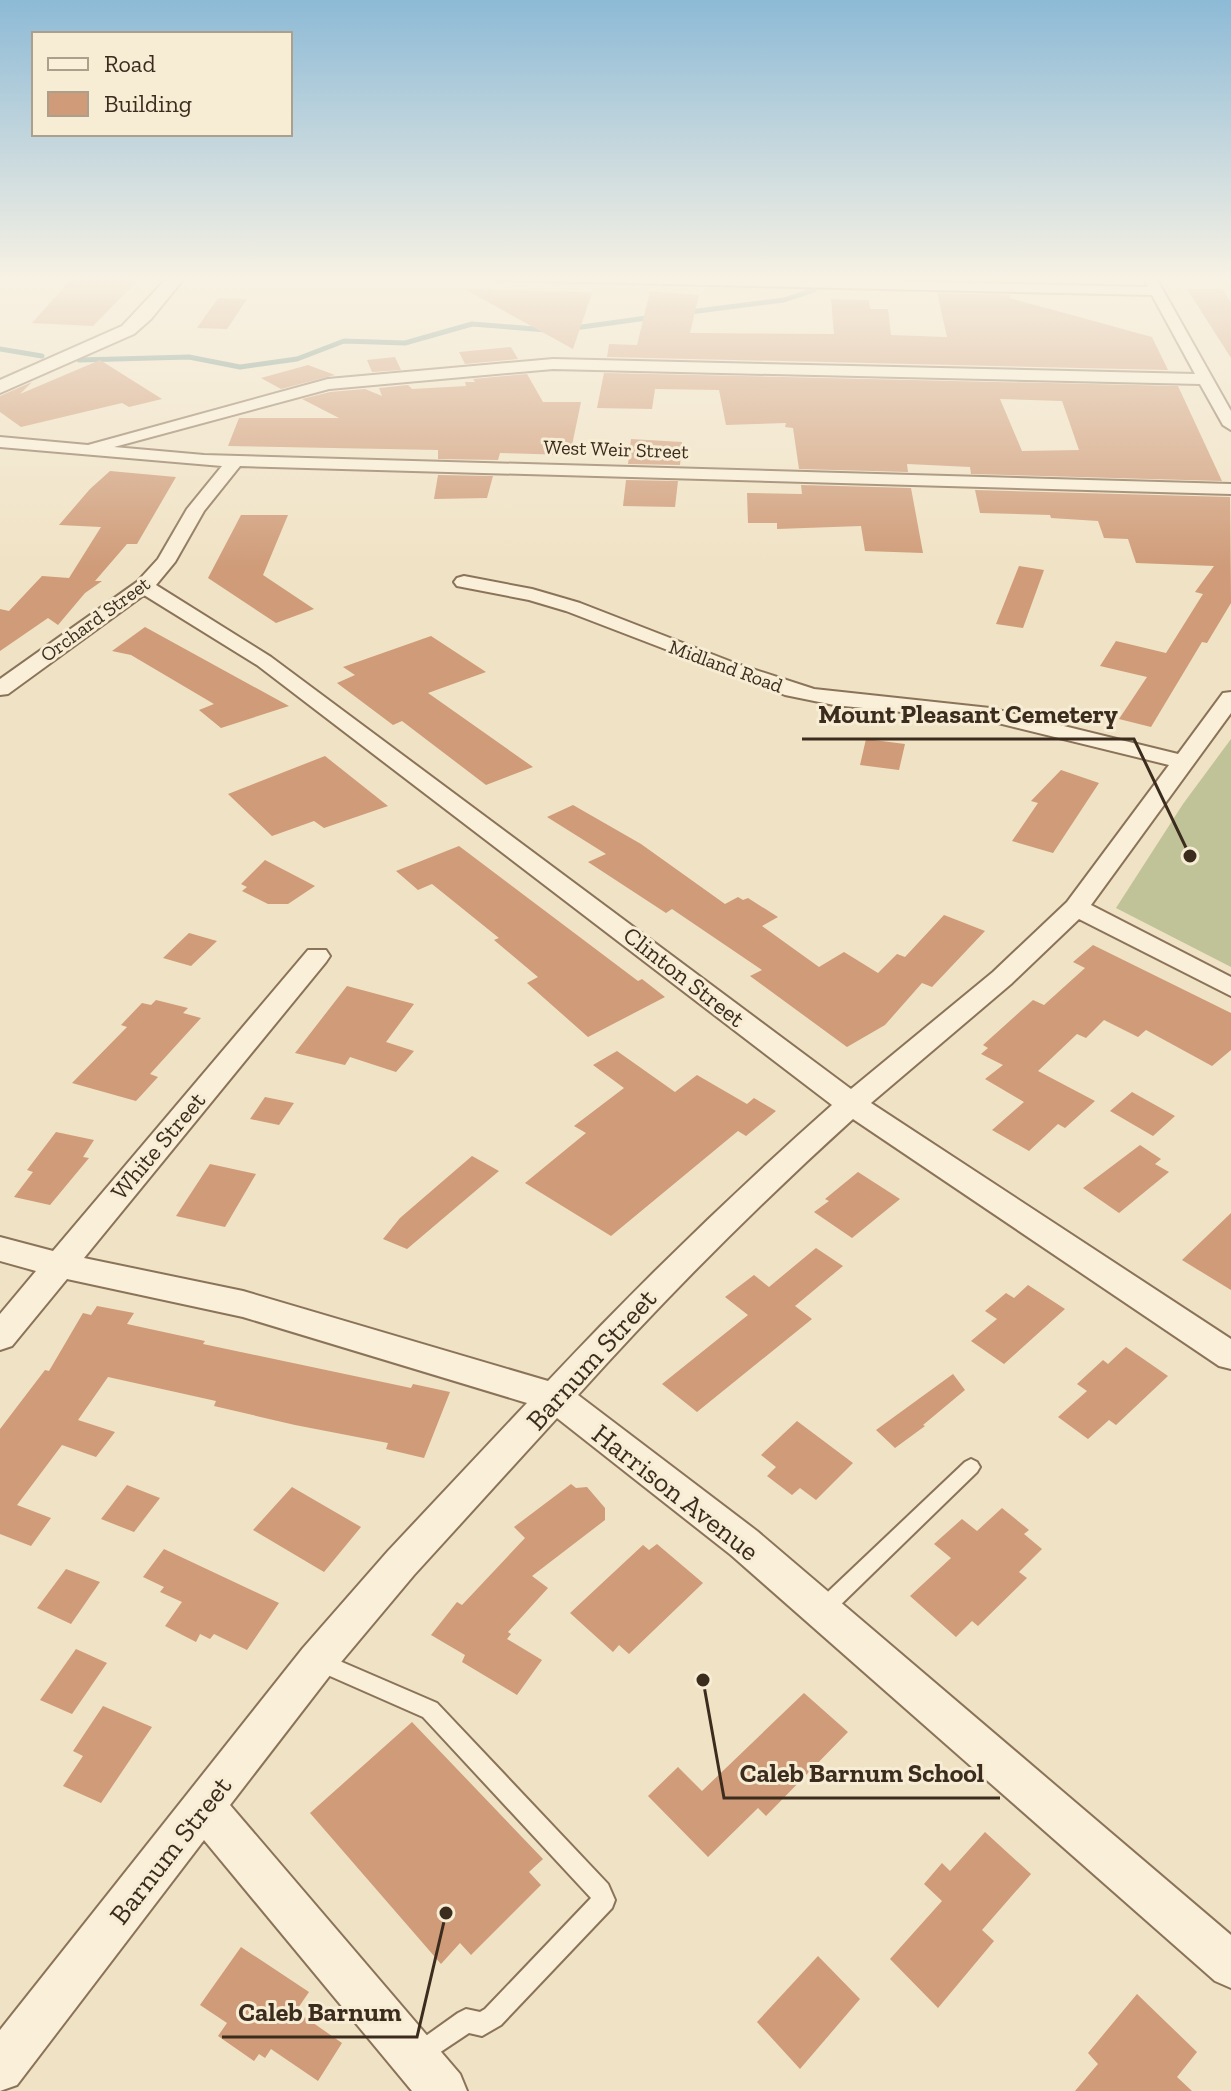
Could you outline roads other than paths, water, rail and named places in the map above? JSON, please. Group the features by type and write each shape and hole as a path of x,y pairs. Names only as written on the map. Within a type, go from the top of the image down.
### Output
{"street":[{"path":"0,387 32,374"},
{"path":"79,451 328,384 444,374"},
{"path":"1001,374 1205,379"},
{"path":"1202,374 1231,425"},
{"name":"West Weir Street","path":"0,442 79,451 235,461 1231,489"},
{"name":"Orchard Street","path":"0,689 144,586 166,562 196,509 235,461"},
{"name":"Midland Road","path":"464,582 539,596 795,691 823,697 934,706 1012,718 1182,762"},
{"name":"Clinton Street","path":"144,586 264,661 851,1104 1231,1356"},
{"name":"Barnum Street","path":"0,2068 317,1661 401,1563 685,1258 742,1202 851,1104 1002,978 1076,907 1231,698"},
{"path":"1076,907 1231,988"},
{"name":"White Street","path":"0,1337 317,956"},
{"name":"Harrison Avenue","path":"0,1249 59,1265 243,1304 345,1332 557,1398 744,1543 1231,1965"},
{"path":"204,1807 443,2091"}],"lane":[{"path":"821,1611 971,1467"},
{"path":"317,1661 430,1710 600,1892 604,1900 493,2017 482,2024 466,2021 415,2057"}],"place":[{"name":"Mount Pleasant Cemetery","path":"1190,856"},
{"name":"Caleb Barnum School","path":"703,1680"},
{"name":"Caleb Barnum","path":"446,1913"}]}
